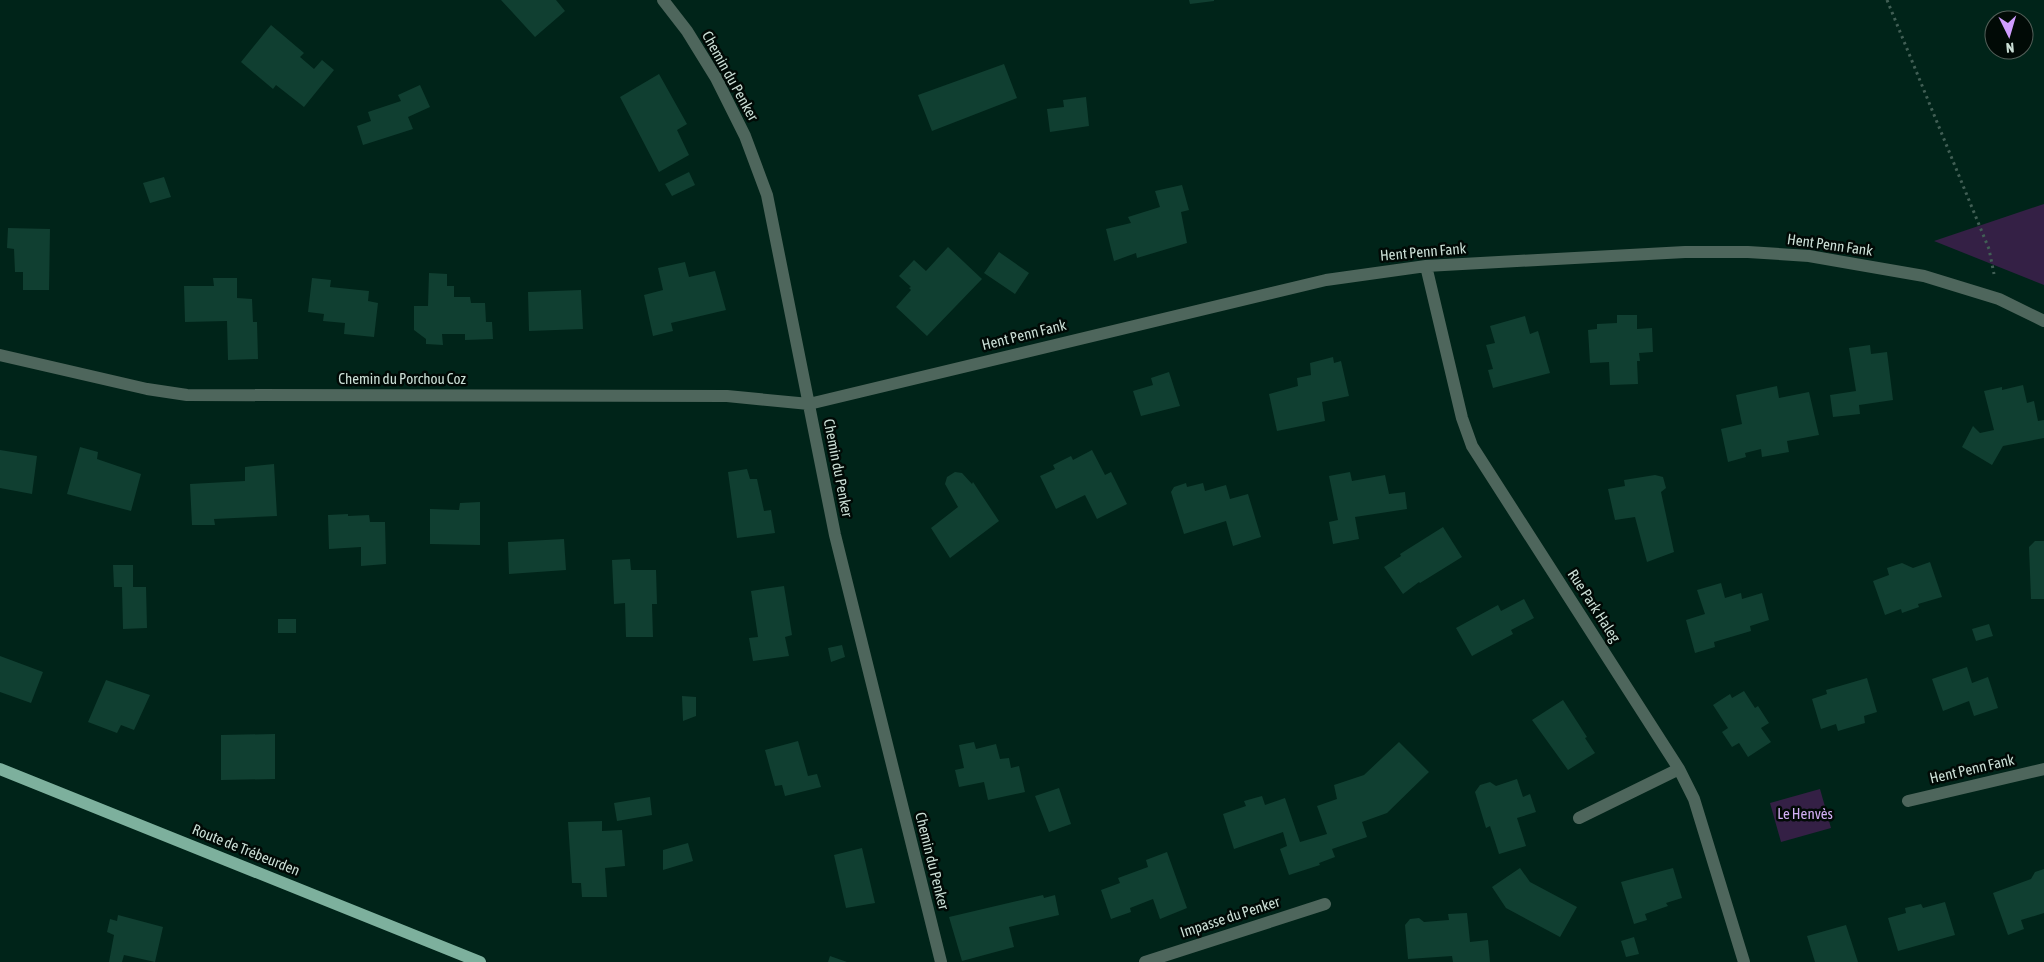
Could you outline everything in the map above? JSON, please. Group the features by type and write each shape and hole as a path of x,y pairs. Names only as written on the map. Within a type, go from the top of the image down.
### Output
{"main road":[{"name":"Route de Trébeurden","path":"0,769 457,958 480,962"}],"street":[{"name":"Chemin du Penker","path":"663,0 687,31 716,78 745,136 767,195 835,535 941,962"},
{"name":"Hent Penn Fank","path":"809,404 1326,280 1426,266 1686,252 1809,256 1924,276 1999,299 2044,321"},
{"name":"Rue Park Haleg","path":"1426,266 1462,418 1472,446 1679,768 1694,799 1744,962"},
{"name":"Chemin du Porchou Coz","path":"0,355 147,389 187,395 727,396 809,404"},
{"path":"1580,818 1679,768"},
{"name":"Hent Penn Fank","path":"1908,801 2044,769"},
{"name":"Impasse du Penker","path":"1145,962 1325,904"}],"path":[{"path":"1887,0 1989,249 1999,299"}],"green space":[{"path":"2044,204 2044,285 1934,241"},
{"name":"Le Henvès","path":"1820,789 1831,828 1781,842 1770,803"}],"building":[{"path":"501,0 556,0 565,11 535,37"},
{"path":"1189,0 1214,0 1214,1 1190,4"},
{"path":"271,25 304,53 300,57 314,69 322,60 334,70 304,107 276,85 273,89 241,62"},
{"path":"1004,64 1017,98 932,131 918,95"},
{"path":"659,74 687,124 677,130 689,155 659,172 620,97"},
{"path":"420,85 430,107 408,117 413,129 363,145 357,126 371,121 368,112 401,101 398,95"},
{"path":"1086,97 1089,126 1050,132 1047,109 1064,107 1063,100"},
{"path":"689,172 695,185 672,196 665,184"},
{"path":"164,177 171,197 150,203 143,183"},
{"path":"1182,185 1189,210 1181,212 1187,243 1137,258 1136,253 1114,261 1106,229 1131,223 1128,217 1160,207 1155,191"},
{"path":"8,228 50,229 49,290 23,290 23,272 15,272 14,249 7,248"},
{"path":"948,247 982,279 927,336 896,307 911,290 909,288 911,287 899,276 914,260 926,271"},
{"path":"999,252 1029,273 1015,294 984,273"},
{"path":"685,262 689,277 715,271 726,310 671,323 673,331 653,336 644,295 663,290 658,268"},
{"path":"429,273 447,274 447,286 454,286 454,297 470,297 471,303 485,303 486,322 492,322 493,339 465,340 465,334 442,334 443,345 426,344 426,339 414,330 414,306 428,306"},
{"path":"213,278 237,278 237,298 252,299 253,322 257,322 258,359 228,360 227,321 185,322 184,286 214,286"},
{"path":"312,278 331,280 330,287 369,291 368,301 378,303 374,337 344,334 345,323 323,321 324,314 308,312"},
{"path":"581,290 583,329 529,331 528,292"},
{"path":"1617,315 1637,315 1637,329 1652,328 1653,352 1639,353 1640,361 1637,361 1638,384 1610,385 1609,362 1590,363 1588,330 1597,329 1597,324 1617,323"},
{"path":"1525,316 1530,334 1538,331 1550,373 1493,388 1488,370 1493,369 1486,345 1495,343 1490,326"},
{"path":"1870,345 1871,354 1887,352 1893,400 1859,405 1860,414 1833,417 1830,395 1856,391 1849,348"},
{"path":"1333,357 1334,363 1341,361 1349,396 1322,402 1325,421 1277,431 1269,394 1298,386 1297,378 1311,375 1310,363"},
{"path":"1169,372 1180,406 1141,416 1133,391 1153,385 1151,378"},
{"path":"2023,385 2027,403 2034,401 2038,421 2044,420 2044,438 2003,446 1992,465 1962,447 1973,426 1980,433 1994,430 1984,391 2002,387 2002,390"},
{"path":"1777,386 1779,398 1809,392 1819,435 1787,441 1789,452 1762,457 1761,449 1745,453 1746,457 1728,462 1721,429 1742,424 1736,395"},
{"path":"80,447 98,452 97,459 141,474 131,511 67,494"},
{"path":"0,450 37,456 32,494 0,488"},
{"path":"1092,450 1105,475 1111,472 1127,504 1097,519 1085,495 1056,509 1040,476 1055,469 1053,465 1071,456 1073,460"},
{"path":"274,464 277,516 214,519 215,525 192,525 190,484 245,481 245,467"},
{"path":"747,469 750,479 757,479 764,511 771,510 775,533 737,538 728,472"},
{"path":"955,472 962,473 972,484 973,482 999,521 950,558 931,528 958,507 945,484 947,477"},
{"path":"1350,472 1352,481 1385,475 1389,494 1405,492 1407,509 1355,517 1359,539 1333,544 1329,522 1338,520 1329,476"},
{"path":"1655,475 1663,477 1666,488 1661,492 1674,552 1647,562 1635,517 1615,520 1608,489 1625,486 1624,480"},
{"path":"1186,483 1187,487 1203,483 1205,491 1226,485 1230,499 1248,494 1261,537 1233,546 1226,521 1184,534 1171,492 1174,487"},
{"path":"480,502 480,545 430,544 430,509 459,510 460,503"},
{"path":"348,514 348,516 369,515 370,522 385,522 386,564 361,566 361,547 329,549 328,515"},
{"path":"1443,527 1462,557 1419,582 1403,594 1384,567 1401,556 1400,554"},
{"path":"564,539 566,570 509,574 508,542"},
{"path":"2035,541 2044,541 2044,599 2031,599 2029,547"},
{"path":"630,559 631,570 656,570 657,604 652,604 653,637 626,637 625,603 614,604 612,560"},
{"path":"1930,562 1942,597 1918,604 1919,607 1902,613 1901,609 1885,615 1873,581 1889,575 1887,568 1902,563 1913,568"},
{"path":"113,565 133,565 133,587 146,587 147,628 123,629 122,587 114,587"},
{"path":"1721,583 1725,598 1741,593 1742,599 1762,593 1769,620 1750,626 1751,631 1714,642 1715,647 1695,653 1686,620 1705,614 1697,590"},
{"path":"784,586 792,635 785,637 789,656 753,661 749,638 758,637 751,591"},
{"path":"1524,599 1534,618 1511,630 1513,634 1472,656 1456,628 1498,605 1501,611"},
{"path":"278,619 296,619 296,633 278,633"},
{"path":"1989,624 1993,636 1976,641 1972,629"},
{"path":"842,645 845,657 831,662 828,648"},
{"path":"0,656 43,672 31,703 0,692"},
{"path":"1967,667 1972,683 1988,677 1998,708 1974,716 1969,701 1943,711 1932,679"},
{"path":"1867,678 1877,712 1864,716 1865,723 1838,731 1836,724 1821,729 1812,699 1827,694 1826,690"},
{"path":"106,680 150,695 134,730 121,725 117,733 88,722"},
{"path":"1744,691 1755,708 1758,706 1769,723 1761,728 1771,742 1748,757 1739,743 1732,747 1722,732 1728,728 1713,705 1730,694 1732,698"},
{"path":"682,696 696,697 696,716 683,721"},
{"path":"1563,700 1595,753 1568,770 1532,720"},
{"path":"275,734 275,779 221,780 221,735"},
{"path":"798,741 808,776 817,774 821,787 785,796 782,785 775,786 765,750"},
{"path":"974,742 976,749 996,744 1000,759 1009,758 1011,768 1019,766 1025,792 988,800 984,782 959,787 955,770 964,768 959,745"},
{"path":"1399,742 1429,772 1387,813 1362,822 1367,837 1332,849 1335,857 1319,863 1320,865 1289,875 1280,849 1287,846 1283,832 1234,849 1223,814 1246,806 1244,801 1262,796 1265,805 1285,798 1300,842 1327,834 1317,806 1337,799 1334,785 1364,775"},
{"path":"1517,779 1523,797 1530,794 1536,812 1517,818 1526,846 1499,854 1490,826 1486,828 1475,792 1480,785 1490,782 1496,786"},
{"path":"1059,788 1071,824 1049,832 1035,796"},
{"path":"650,797 652,815 617,821 614,803"},
{"path":"602,821 602,831 622,830 625,866 605,868 607,897 582,897 581,883 572,883 568,822"},
{"path":"688,843 693,861 663,870 663,850"},
{"path":"862,848 875,903 846,908 834,855"},
{"path":"1167,852 1187,908 1160,919 1153,899 1130,908 1131,912 1111,919 1101,890 1120,883 1118,878 1148,867 1146,860"},
{"path":"1520,868 1530,882 1577,907 1560,937 1506,908 1492,887"},
{"path":"1673,868 1682,898 1666,903 1668,906 1645,914 1647,920 1634,924 1621,882"},
{"path":"2044,869 2044,913 2021,920 2024,929 2008,935 1993,893 2031,879 2035,872"},
{"path":"1043,895 1044,898 1055,895 1059,915 1009,927 1014,947 962,961 949,917"},
{"path":"1945,902 1955,935 1898,951 1888,918 1906,913 1905,908 1921,904 1923,908"},
{"path":"1467,913 1470,942 1488,940 1490,962 1453,962 1452,956 1408,959 1405,925 1410,919 1419,918 1424,922 1449,920 1448,914"},
{"path":"118,915 163,927 155,962 124,955 122,962 109,962 114,935 107,932 110,919 117,921"},
{"path":"1846,925 1858,962 1815,962 1807,936"},
{"path":"1634,937 1639,954 1626,957 1621,941"},
{"path":"830,956 847,962 828,962"}]}
